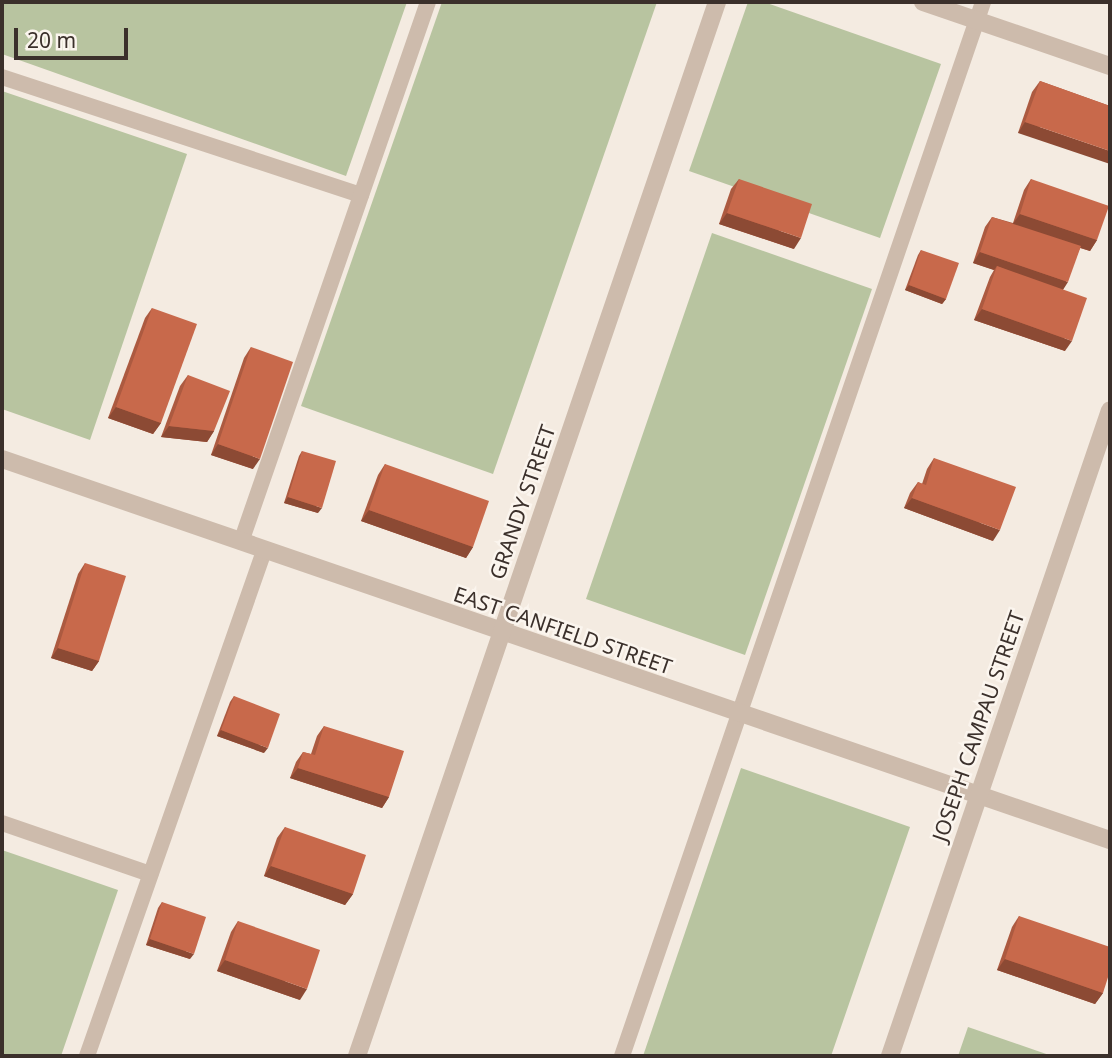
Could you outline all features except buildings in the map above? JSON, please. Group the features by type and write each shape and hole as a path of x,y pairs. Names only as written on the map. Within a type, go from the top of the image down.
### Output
{"street":[{"name":"GRANDY STREET","path":"357,1056 717,2"},
{"path":"923,2 1110,66"},
{"name":"JOSEPH CAMPAU STREET","path":"890,1056 1110,410"},
{"name":"EAST CANFIELD STREET","path":"2,459 1110,841"}],"lane":[{"path":"241,542 428,2"},
{"path":"622,1056 983,2"},
{"path":"2,77 361,195"},
{"path":"87,1056 264,551"},
{"path":"2,823 150,874"}],"green space":[{"path":"2,2 407,2 346,176 2,54"},
{"path":"442,2 657,2 493,474 301,406"},
{"path":"748,2 764,2 941,64 880,238 689,171"},
{"path":"2,91 187,154 90,440 2,409"},
{"path":"712,233 872,289 745,655 586,599"},
{"path":"741,768 910,827 831,1056 643,1056"},
{"path":"2,850 118,890 61,1056 2,1056"},
{"path":"968,1027 1052,1056 958,1056"}]}
